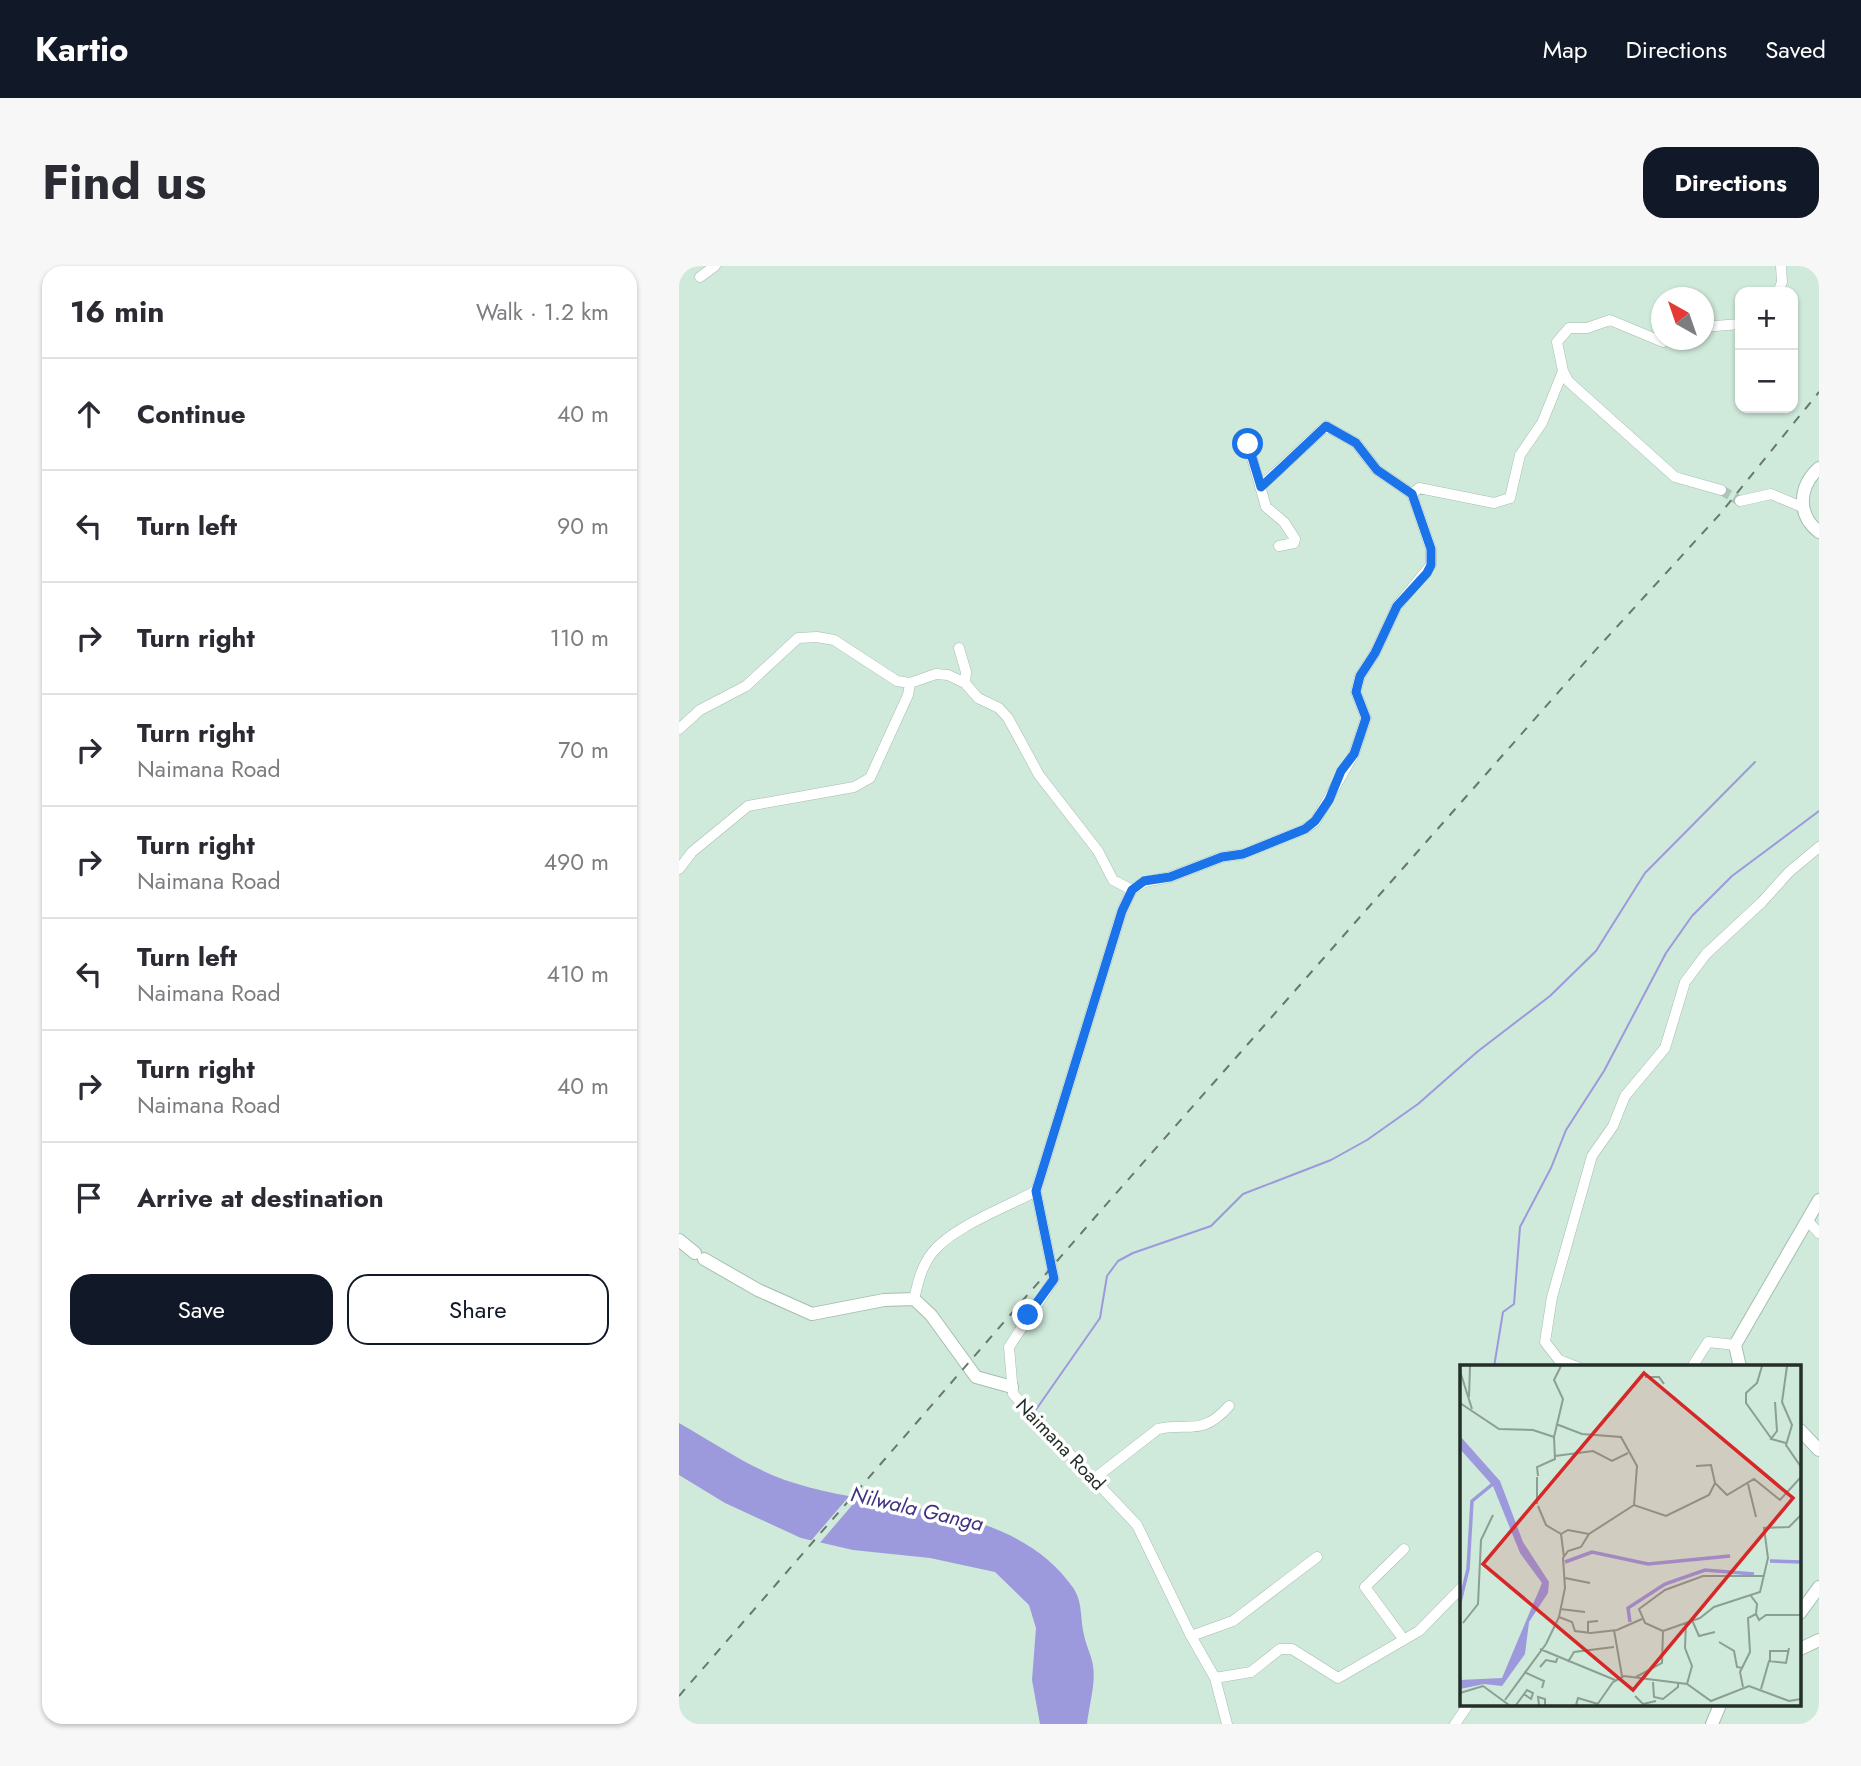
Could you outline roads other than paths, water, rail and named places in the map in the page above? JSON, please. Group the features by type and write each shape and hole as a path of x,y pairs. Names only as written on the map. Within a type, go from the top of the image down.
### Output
{"main road":[{"path":"1819,468 1802,494 1806,522 1819,532"},
{"path":"1740,1365 1735,1345 1819,1200"},
{"path":"679,1240 700,1256 758,1290 812,1314 884,1300 914,1300 931,1315 976,1377 1012,1387"},
{"path":"1801,1431 1819,1450"},
{"path":"1801,1612 1819,1587"},
{"path":"1801,1649 1819,1640"},
{"path":"1712,1724 1720,1706"}],"street":[{"path":"700,276 715,266"},
{"path":"1780,287 1781,266"},
{"path":"1651,337 1610,320 1587,328 1569,328 1557,342 1563,371 1568,381 1675,477 1721,490"},
{"path":"1714,326 1735,324"},
{"path":"1412,494 1419,488 1494,503 1510,498 1520,455 1542,423 1563,371"},
{"path":"679,729 701,710 746,686 798,638 817,637 834,640 897,681 910,683 936,674 948,674 965,683 978,698 999,709 1008,718 1039,775 1098,851 1113,880 1132,890 1144,881 1170,877 1222,857 1243,854 1305,829 1315,821 1329,800 1341,771 1354,754 1366,718 1356,692 1360,676 1375,653 1397,606 1431,565 1431,549 1412,494 1377,470 1356,443 1326,426 1261,487"},
{"path":"1248,444 1266,507 1285,522 1295,539 1294,543 1279,546"},
{"path":"1740,501 1771,494 1802,506"},
{"path":"959,648 966,672 965,683"},
{"path":"679,869 692,852 748,806 854,787 870,778 908,695 910,683"},
{"path":"1572,1365 1559,1360 1545,1342 1552,1297 1593,1156 1613,1126 1625,1096 1665,1048 1685,982 1706,954 1762,902 1789,872 1819,847"},
{"name":"Naimana Road","path":"1132,890 1122,911 1036,1191 1054,1279 1009,1346 1012,1387 1013,1394 1137,1525 1191,1636 1215,1678 1227,1724"},
{"path":"914,1300 921,1272 932,1252 954,1234 1036,1191"},
{"path":"1807,1220 1819,1233"},
{"path":"1693,1365 1708,1342 1735,1345"},
{"path":"1095,1478 1158,1429 1171,1426 1190,1430 1218,1419 1230,1406"},
{"path":"1404,1549 1365,1587 1404,1640"},
{"path":"1191,1636 1233,1621 1317,1557"},
{"path":"1215,1678 1251,1672 1280,1649 1292,1649 1338,1678 1419,1630 1460,1589"},
{"path":"1455,1724 1467,1706"}],"water":[{"name":"Nilwala Ganga","path":"679,1423 772,1475 810,1487 934,1511 975,1522 1013,1537 1046,1558 1074,1589 1079,1600 1094,1673 1087,1724 1040,1724 1032,1680 1036,1628 1029,1605 995,1572 930,1558 853,1550 801,1538 725,1503 679,1475"}],"waterway":[{"path":"1035,1411 1100,1318 1107,1276 1118,1261 1133,1253 1211,1226 1243,1194 1331,1160 1367,1140 1418,1104 1477,1052 1550,996 1596,951 1645,873 1755,762"},
{"path":"1494,1365 1503,1312 1514,1304 1520,1227 1551,1168 1566,1130 1604,1071 1666,953 1692,916 1732,876 1819,811"}],"tunnel":[{"path":"1721,490 1740,501"}],"railway":[{"path":"679,1696 1097,1215 1592,654 1720,514 1819,392"}]}
